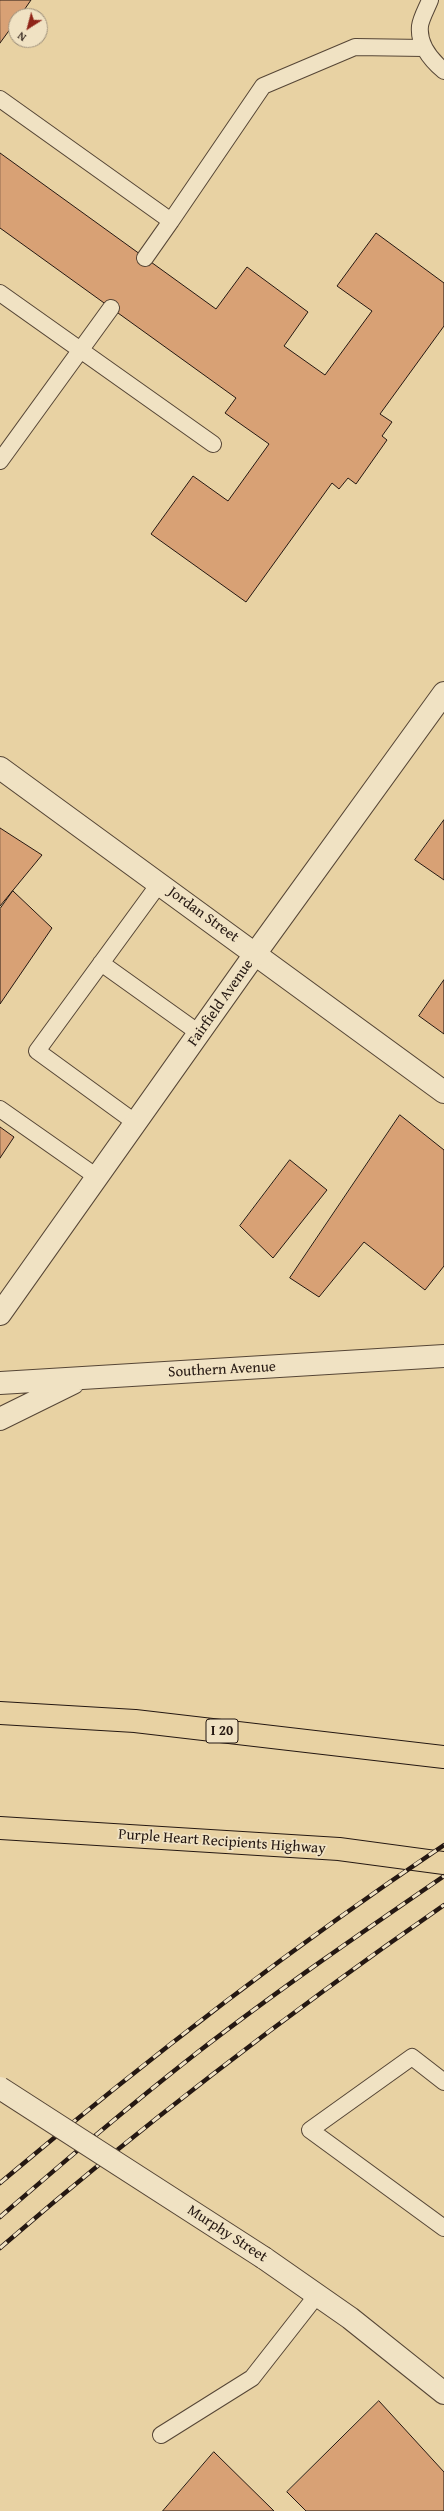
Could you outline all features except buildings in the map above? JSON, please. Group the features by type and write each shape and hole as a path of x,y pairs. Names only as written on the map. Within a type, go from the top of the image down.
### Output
{"highway":[{"name":"I 20","path":"0,1713 136,1721 444,1757"},
{"name":"Purple Heart Recipients Highway","path":"0,1828 339,1849 444,1863"}],"street":[{"name":"Fairfield Avenue","path":"0,1314 255,954 444,693"},
{"name":"Jordan Street","path":"0,768 444,1092"},
{"name":"Southern Avenue","path":"0,1383 444,1356"},
{"path":"0,1419 83,1378"},
{"name":"Murphy Street","path":"0,2088 264,2258 317,2294 444,2393"}],"lane":[{"path":"430,0 420,26 424,48 432,61 444,71"},
{"path":"145,258 263,86 355,47 424,48"},
{"path":"0,99 171,221"},
{"path":"0,293 213,444"},
{"path":"0,461 111,308"},
{"path":"136,1123 37,1051 159,884"},
{"path":"101,963 199,1033"},
{"path":"0,1109 98,1177"},
{"path":"444,2082 412,2058 310,2130 444,2228"},
{"path":"161,2436 252,2378 317,2294"}],"railway":[{"path":"0,2183 107,2094 217,2008 386,1884 444,1845"},
{"path":"0,2217 73,2154 198,2052 289,1984 444,1876"},
{"path":"0,2248 107,2158 217,2071 386,1945 444,1905"}]}
